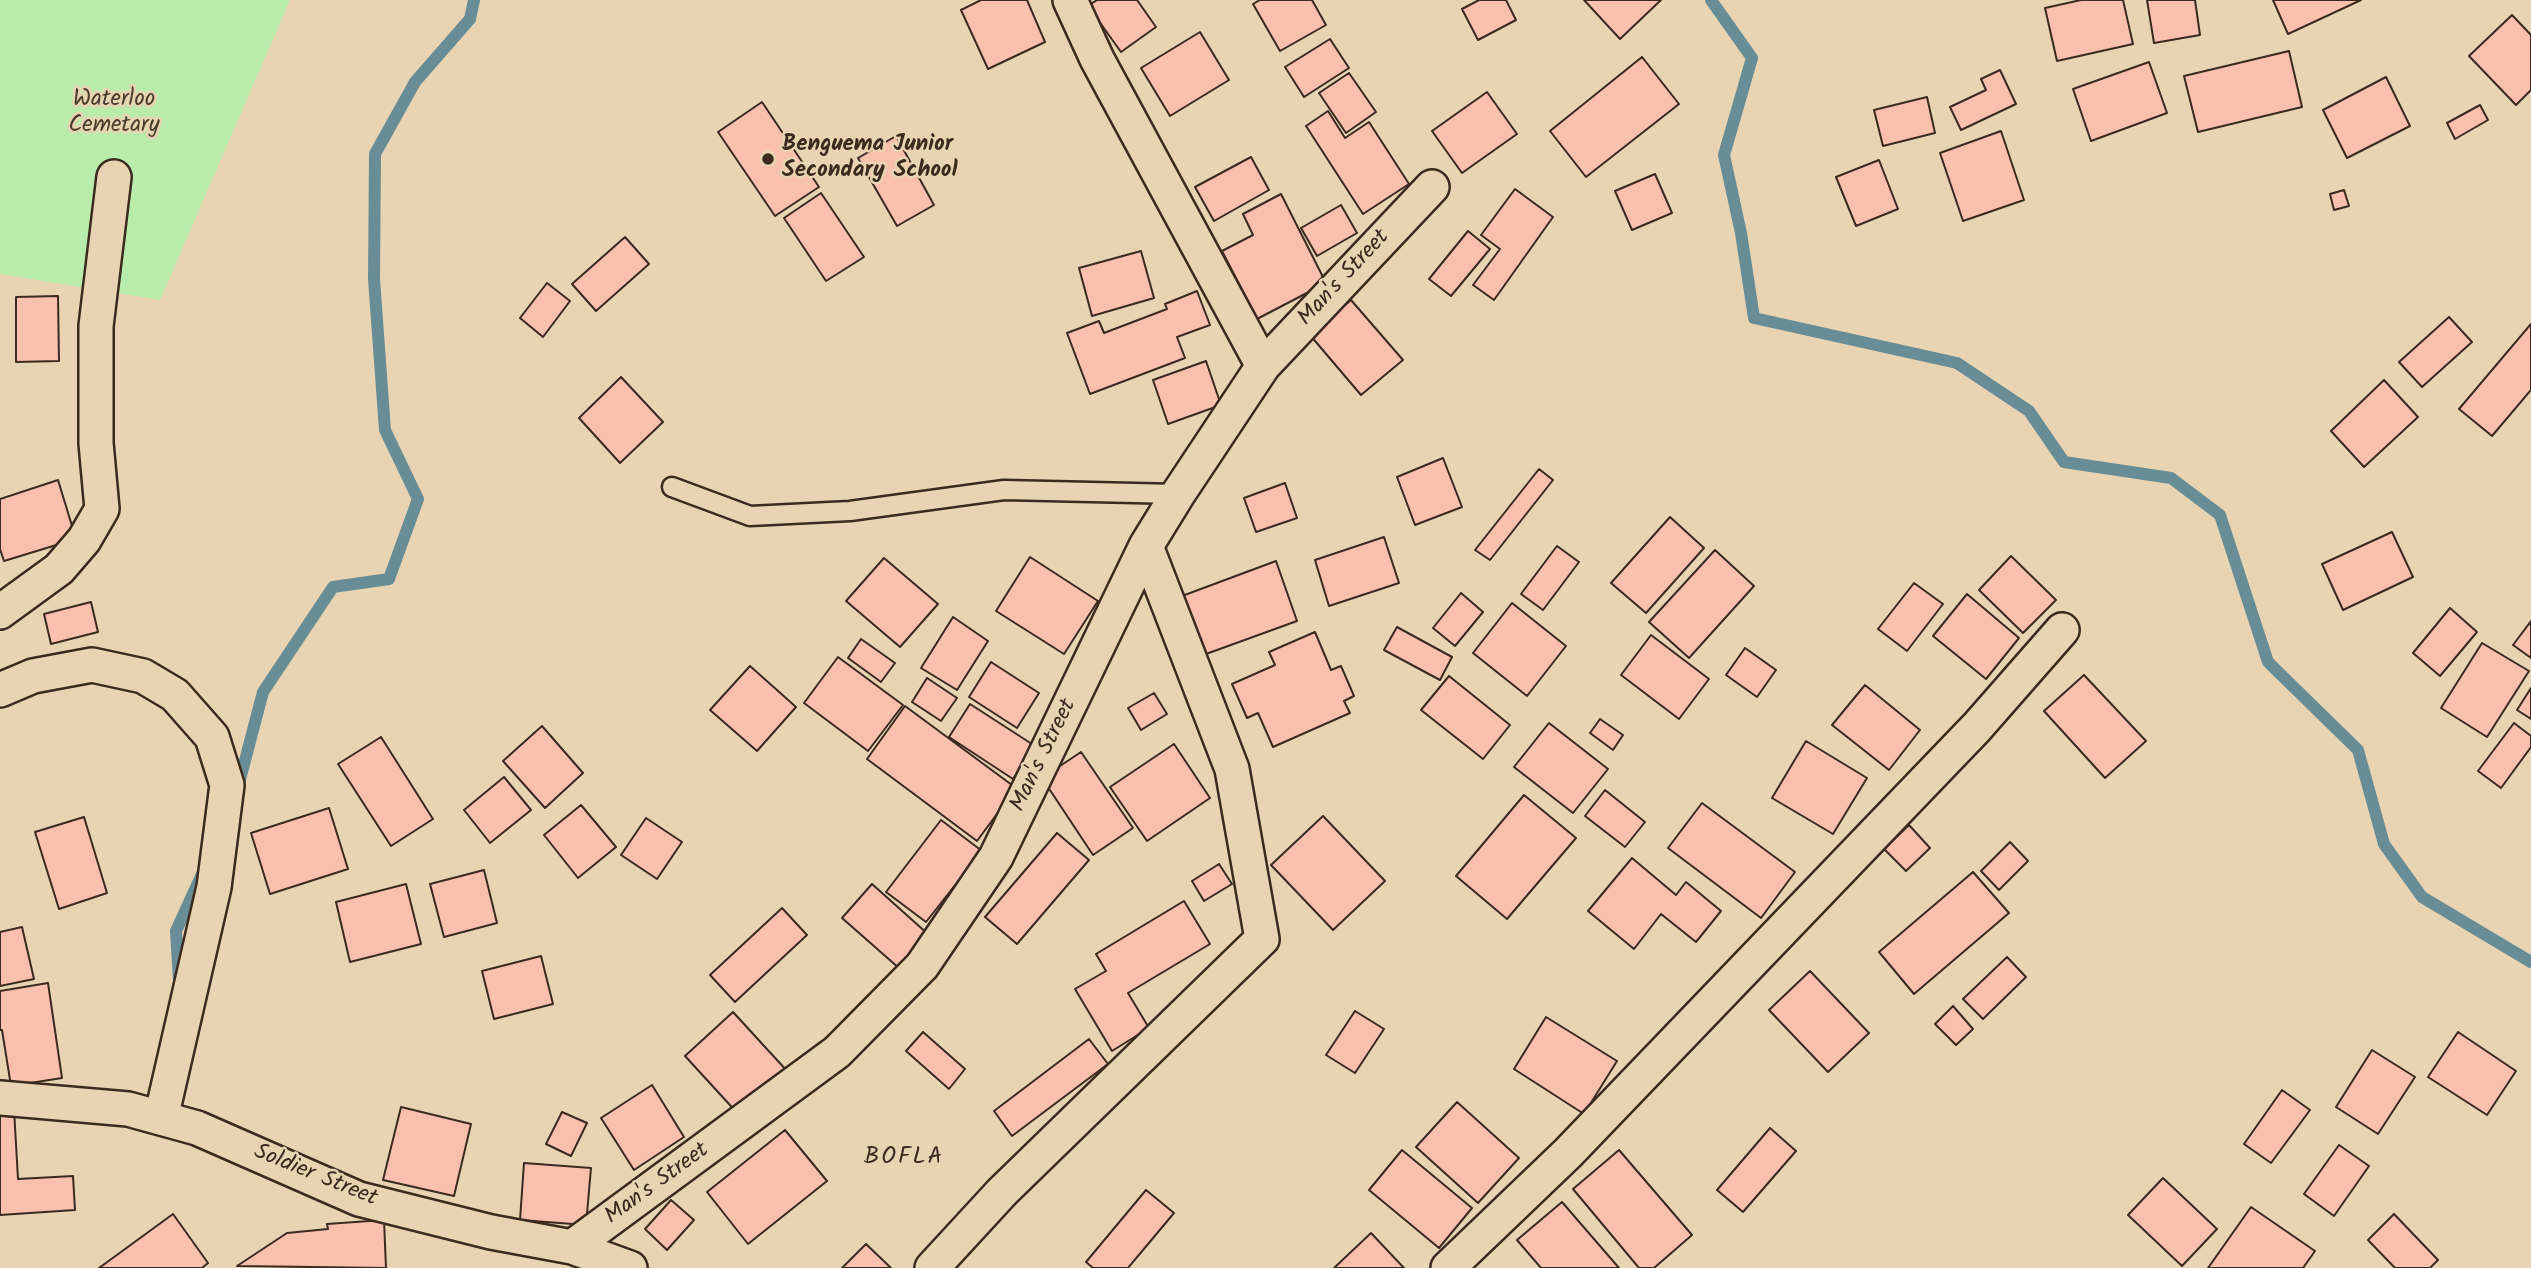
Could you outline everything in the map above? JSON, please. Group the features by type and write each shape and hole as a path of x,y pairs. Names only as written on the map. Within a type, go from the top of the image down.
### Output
{"street":[{"path":"1070,0 1097,59 1264,366"},
{"path":"0,612 59,569 84,540 102,509 96,443 96,326 114,177"},
{"name":"Man's Street","path":"572,1247 837,1052 922,966 996,857 1146,546 1178,494 1264,366 1432,187"},
{"path":"932,1268 1002,1192 1262,939 1231,769 1146,546"},
{"path":"1448,1268 1616,1104 1977,727 2062,630"},
{"path":"0,690 33,676 92,665 143,676 175,695 212,737 228,785 214,887 161,1118"},
{"name":"Soldier Street","path":"0,1098 128,1109 197,1128 359,1199 491,1232 572,1247 630,1268"}],"lane":[{"path":"672,487 750,516 850,511 1004,490 1178,494"}],"green space":[{"name":"Waterloo Cemetary","path":"0,0 290,0 160,300 0,274"}],"building":[{"path":"981,0 1027,0 1045,42 988,69 961,10"},
{"path":"1097,0 1137,0 1156,27 1121,52 1088,6"},
{"path":"1260,0 1312,0 1326,25 1280,51 1253,4"},
{"path":"1479,0 1506,0 1516,20 1478,40 1462,9"},
{"path":"1584,0 1661,0 1620,39"},
{"path":"2081,0 2123,0 2133,44 2057,61 2045,8"},
{"path":"2147,0 2195,0 2200,35 2154,43"},
{"path":"2273,0 2361,0 2288,34"},
{"path":"2512,15 2531,35 2531,90 2516,105 2469,56"},
{"path":"1200,32 1229,80 1170,116 1141,68"},
{"path":"1330,39 1349,68 1304,97 1285,67"},
{"path":"2289,51 2302,107 2198,132 2184,76"},
{"path":"1642,57 1679,104 1586,177 1550,131"},
{"path":"2149,62 2167,113 2091,141 2073,89"},
{"path":"2000,70 2016,104 1961,130 1950,107 1986,90 1981,79"},
{"path":"1349,73 1376,112 1346,133 1319,93"},
{"path":"2386,77 2410,126 2347,158 2323,110"},
{"path":"1487,92 1517,134 1462,173 1432,131"},
{"path":"1927,97 1935,133 1883,146 1874,110"},
{"name":"Benguema Junior Secondary School","path":"762,102 819,187 775,216 718,132"},
{"path":"2480,105 2488,120 2455,139 2447,123"},
{"path":"1328,111 1345,138 1369,122 1409,184 1363,214 1306,126"},
{"path":"2001,131 2024,200 1963,221 1940,153"},
{"path":"896,136 934,205 897,226 858,158"},
{"path":"1251,157 1269,190 1214,221 1195,187"},
{"path":"1879,160 1898,209 1856,226 1836,177"},
{"path":"1655,174 1672,213 1632,230 1615,191"},
{"path":"1515,189 1553,217 1494,300 1473,285 1500,249 1481,235"},
{"path":"2344,190 2349,206 2334,210 2330,194"},
{"path":"821,193 864,257 826,281 784,218"},
{"path":"1281,194 1326,283 1257,319 1222,251 1253,235 1243,214"},
{"path":"1341,205 1357,233 1317,256 1301,228"},
{"path":"1468,231 1490,249 1451,296 1429,279"},
{"path":"625,237 649,264 596,311 572,284"},
{"path":"1141,251 1154,298 1092,316 1079,268"},
{"path":"547,283 570,301 543,337 520,318"},
{"path":"1197,291 1210,325 1177,337 1185,358 1090,394 1067,333 1099,321 1104,333 1167,309 1165,304"},
{"path":"58,296 59,361 16,362 16,297"},
{"path":"1351,300 1403,360 1361,395 1310,335"},
{"path":"2449,317 2472,342 2422,387 2399,362"},
{"path":"2531,324 2531,390 2492,436 2459,409"},
{"path":"1206,361 1221,405 1168,424 1153,380"},
{"path":"621,377 663,422 620,463 579,418"},
{"path":"2384,380 2418,417 2364,467 2331,431"},
{"path":"1443,458 1462,507 1415,525 1397,477"},
{"path":"1539,469 1553,480 1490,560 1475,550"},
{"path":"58,480 76,539 4,561 0,549 0,499"},
{"path":"1285,483 1297,518 1256,532 1244,498"},
{"path":"1670,517 1704,548 1646,613 1611,583"},
{"path":"2392,532 2413,577 2343,610 2322,564"},
{"path":"1384,537 1399,583 1329,606 1315,560"},
{"path":"1557,546 1579,562 1543,610 1521,594"},
{"path":"1715,550 1754,586 1689,658 1649,622"},
{"path":"2011,556 2056,600 2023,633 1979,590"},
{"path":"1030,557 1098,601 1064,654 996,611"},
{"path":"884,558 938,604 900,647 846,601"},
{"path":"1276,561 1297,621 1195,658 1174,599"},
{"path":"1914,583 1943,604 1907,651 1878,629"},
{"path":"1461,593 1483,612 1455,646 1433,628"},
{"path":"1967,594 2019,638 1986,679 1933,636"},
{"path":"91,602 98,632 51,644 44,614"},
{"path":"1512,603 1566,646 1527,696 1473,653"},
{"path":"2450,608 2477,632 2440,676 2413,653"},
{"path":"953,617 988,641 957,690 921,668"},
{"path":"2531,621 2531,658 2513,645"},
{"path":"1397,627 1452,657 1440,680 1384,650"},
{"path":"1315,632 1331,670 1341,666 1354,696 1344,701 1350,713 1273,747 1258,713 1247,718 1232,684 1275,665 1269,652"},
{"path":"1651,635 1709,679 1679,719 1621,675"},
{"path":"861,639 895,663 881,682 848,658"},
{"path":"2482,643 2529,671 2487,737 2441,708"},
{"path":"1745,648 1776,670 1757,697 1726,675"},
{"path":"838,657 903,705 868,751 804,703"},
{"path":"991,662 1039,693 1017,728 969,697"},
{"path":"750,666 796,707 757,751 710,710"},
{"path":"2084,675 2146,741 2105,778 2044,711"},
{"path":"1449,676 1510,725 1483,759 1421,710"},
{"path":"927,678 957,698 941,721 912,702"},
{"path":"1865,685 1920,730 1889,770 1832,725"},
{"path":"2531,688 2531,719 2517,710"},
{"path":"1154,693 1167,714 1141,730 1128,708"},
{"path":"970,704 1035,746 1013,779 949,737"},
{"path":"905,706 1016,788 977,841 867,759"},
{"path":"1600,719 1623,735 1613,750 1590,733"},
{"path":"1549,723 1608,769 1573,813 1514,767"},
{"path":"2514,723 2531,736 2531,747 2501,788 2478,771"},
{"path":"542,726 583,773 545,808 503,761"},
{"path":"381,737 433,819 391,846 338,764"},
{"path":"1806,741 1867,778 1833,834 1772,798"},
{"path":"1174,744 1210,798 1147,841 1110,787"},
{"path":"1081,752 1133,828 1093,855 1042,778"},
{"path":"504,777 531,810 490,843 464,810"},
{"path":"1605,790 1645,822 1625,847 1585,816"},
{"path":"1524,795 1576,838 1507,919 1456,876"},
{"path":"1702,803 1795,872 1761,918 1668,848"},
{"path":"581,805 616,847 578,878 544,835"},
{"path":"329,808 348,869 270,894 251,833"},
{"path":"1323,816 1385,881 1333,930 1271,865"},
{"path":"84,817 107,893 59,909 35,832"},
{"path":"646,818 682,842 657,879 621,855"},
{"path":"941,820 982,851 926,922 886,892"},
{"path":"1909,825 1930,848 1906,871 1884,849"},
{"path":"1057,833 1089,860 1017,944 985,917"},
{"path":"2010,842 2028,861 1999,890 1981,871"},
{"path":"1632,858 1676,895 1686,882 1721,911 1696,942 1661,914 1634,949 1588,911"},
{"path":"1219,864 1232,884 1204,901 1192,881"},
{"path":"484,870 497,923 444,937 430,884"},
{"path":"1973,872 2009,913 1914,994 1879,952"},
{"path":"406,884 421,944 350,962 336,902"},
{"path":"872,884 929,935 900,969 842,918"},
{"path":"1184,901 1210,944 1128,993 1149,1028 1112,1051 1075,989 1106,971 1096,954"},
{"path":"782,908 807,935 735,1002 710,975"},
{"path":"22,927 34,979 0,986 0,932"},
{"path":"541,956 553,1004 494,1019 482,971"},
{"path":"2007,957 2026,977 1983,1019 1963,999"},
{"path":"1810,971 1869,1033 1828,1072 1769,1010"},
{"path":"48,983 62,1078 11,1086 0,1030 0,991"},
{"path":"1953,1006 1973,1029 1956,1045 1935,1024"},
{"path":"1355,1011 1384,1029 1355,1073 1326,1055"},
{"path":"733,1012 788,1072 740,1116 685,1056"},
{"path":"1546,1017 1617,1061 1584,1114 1514,1069"},
{"path":"923,1032 965,1069 949,1089 906,1051"},
{"path":"2458,1032 2516,1071 2487,1115 2428,1077"},
{"path":"1089,1039 1108,1064 1012,1136 994,1111"},
{"path":"2372,1050 2415,1077 2378,1134 2336,1107"},
{"path":"652,1085 684,1137 634,1170 601,1118"},
{"path":"2282,1090 2310,1110 2271,1163 2244,1144"},
{"path":"1457,1102 1519,1158 1478,1203 1416,1147"},
{"path":"401,1107 471,1124 454,1196 383,1180"},
{"path":"14,1109 18,1179 73,1176 75,1210 0,1215 0,1110"},
{"path":"562,1112 587,1123 571,1156 546,1144"},
{"path":"1770,1128 1796,1151 1743,1212 1717,1190"},
{"path":"785,1130 827,1181 748,1244 707,1192"},
{"path":"2339,1145 2369,1166 2334,1216 2304,1194"},
{"path":"1402,1150 1472,1208 1439,1248 1369,1190"},
{"path":"1619,1150 1692,1235 1654,1268 1639,1268 1573,1189"},
{"path":"524,1163 591,1168 586,1225 520,1220"},
{"path":"2163,1178 2217,1229 2182,1266 2128,1215"},
{"path":"1146,1190 1174,1213 1128,1268 1093,1268 1086,1262"},
{"path":"671,1200 694,1220 667,1250 645,1229"},
{"path":"1562,1202 1619,1268 1541,1268 1517,1240"},
{"path":"2251,1207 2315,1251 2303,1268 2208,1268"},
{"path":"173,1214 208,1263 202,1268 99,1268"},
{"path":"2394,1214 2438,1260 2430,1268 2395,1268 2368,1240"},
{"path":"384,1220 386,1268 237,1266 287,1233 328,1229 327,1224"},
{"path":"1371,1233 1404,1268 1334,1268"},
{"path":"866,1244 891,1268 842,1268"}],"waterway":[{"path":"237,791 263,692 333,587 389,579 418,499 385,430 374,279 375,154 415,82 470,19 474,0"},
{"path":"1711,0 1752,58 1724,155 1741,233 1754,318 1957,363 2029,411 2064,462 2171,478 2220,515 2268,662 2358,750 2384,844 2422,897 2531,962"},
{"path":"179,981 176,931 203,872"}],"place":[{"name":"Benguema Junior Secondary School","path":"768,159"}],"district":[{"name":"BOFLA","path":"904,1159"}]}
